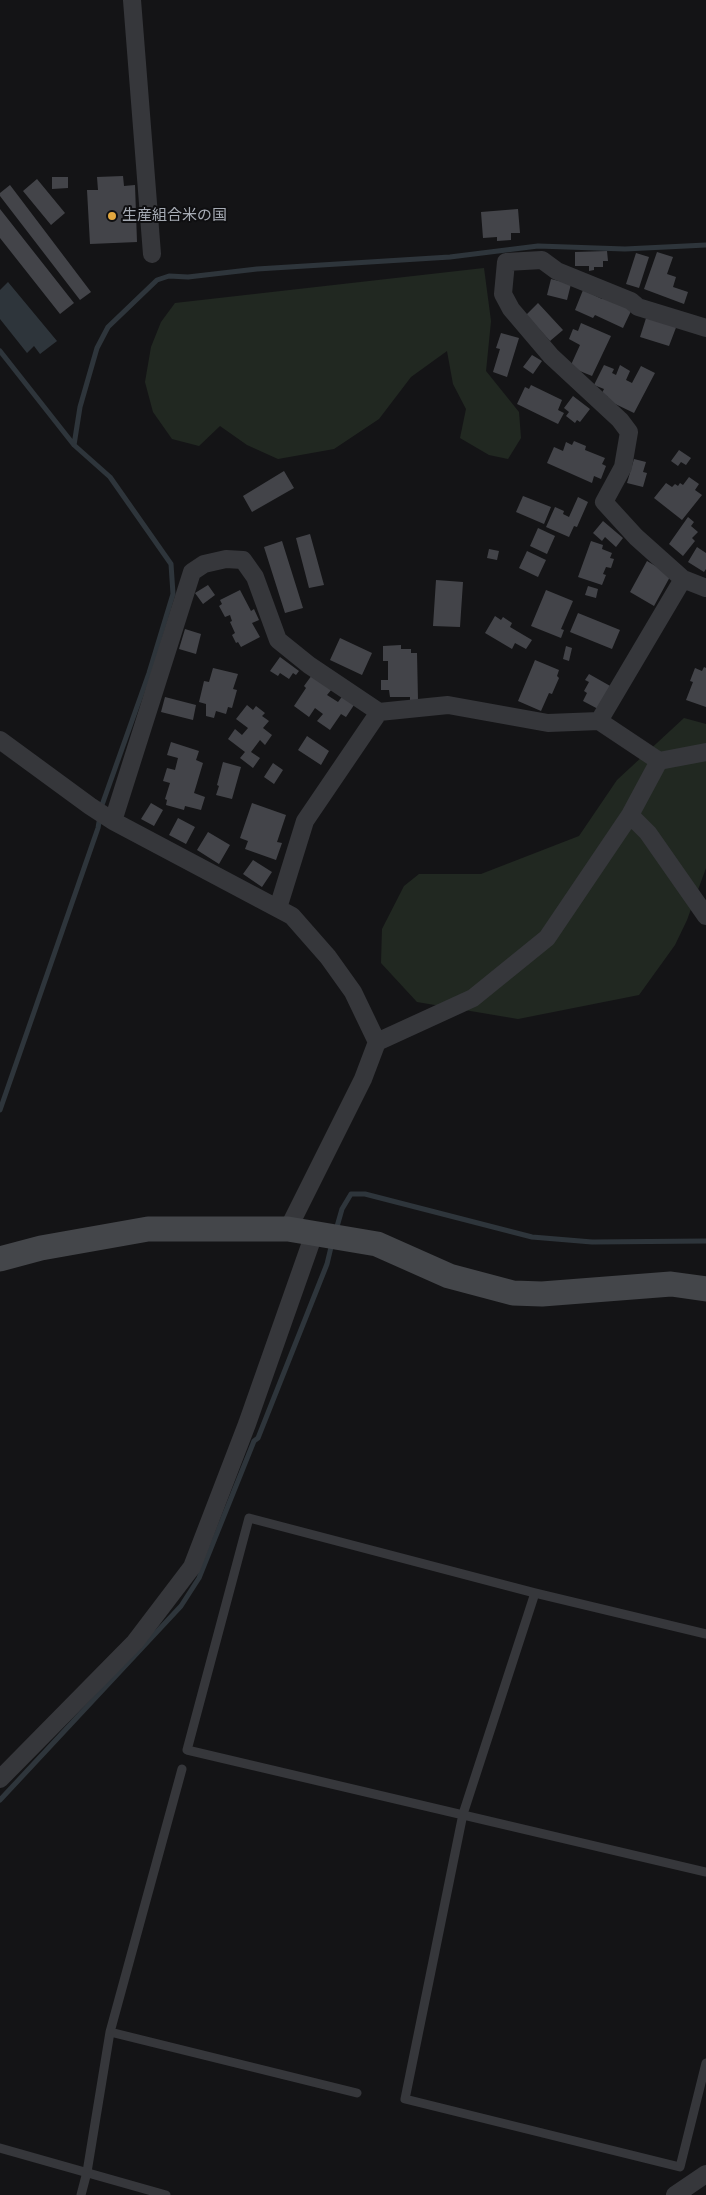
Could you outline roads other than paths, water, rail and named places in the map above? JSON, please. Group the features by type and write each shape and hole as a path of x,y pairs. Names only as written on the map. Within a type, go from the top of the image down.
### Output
{"street":[{"path":"132,0 152,254"},
{"path":"706,328 638,306 631,301 557,271 542,260 506,262 503,294 511,309 551,356 620,420 629,432 623,466 604,502 636,537 683,579 706,588"},
{"path":"113,821 192,572 204,564 226,559 244,560 254,577 278,640 309,665 379,712 448,705 548,723 599,721 659,761 706,752"},
{"path":"599,721 683,579"},
{"path":"278,908 305,821 379,712"},
{"path":"0,740 113,821 292,916 328,957 353,992 377,1042"},
{"path":"288,1229 363,1079 377,1042 473,998 547,938 630,815 659,761"},
{"path":"630,815 648,833 706,916"},
{"path":"0,1260 41,1248 148,1229 288,1229 377,1244 449,1276 513,1294 542,1294 671,1284 706,1289"},
{"path":"0,1779 135,1642 192,1567 247,1424 314,1234"},
{"path":"675,2195 706,2174"}],"lane":[{"path":"706,1634 535,1593 249,1518 187,1750 706,1872"},
{"path":"535,1593 463,1814 405,2099 680,2167 706,2063"},
{"path":"81,2195 87,2172 110,2032 182,1769"},
{"path":"110,2032 357,2093"},
{"path":"0,2148 166,2195"}],"waterway":[{"path":"74,445 80,407 97,348 108,327 157,280 169,276 188,277 257,269 450,257 538,246 625,249 706,245"},
{"path":"0,351 74,445 110,477 171,564 173,594 149,673 102,805 98,828 0,1110"},
{"path":"336,1230 342,1209 351,1194 365,1194 532,1237 592,1242 706,1241"},
{"path":"0,1800 181,1606 199,1578 254,1441 258,1438 327,1264 332,1243"}],"place":[{"name":"生産組合米の国","path":"112,216"}]}
